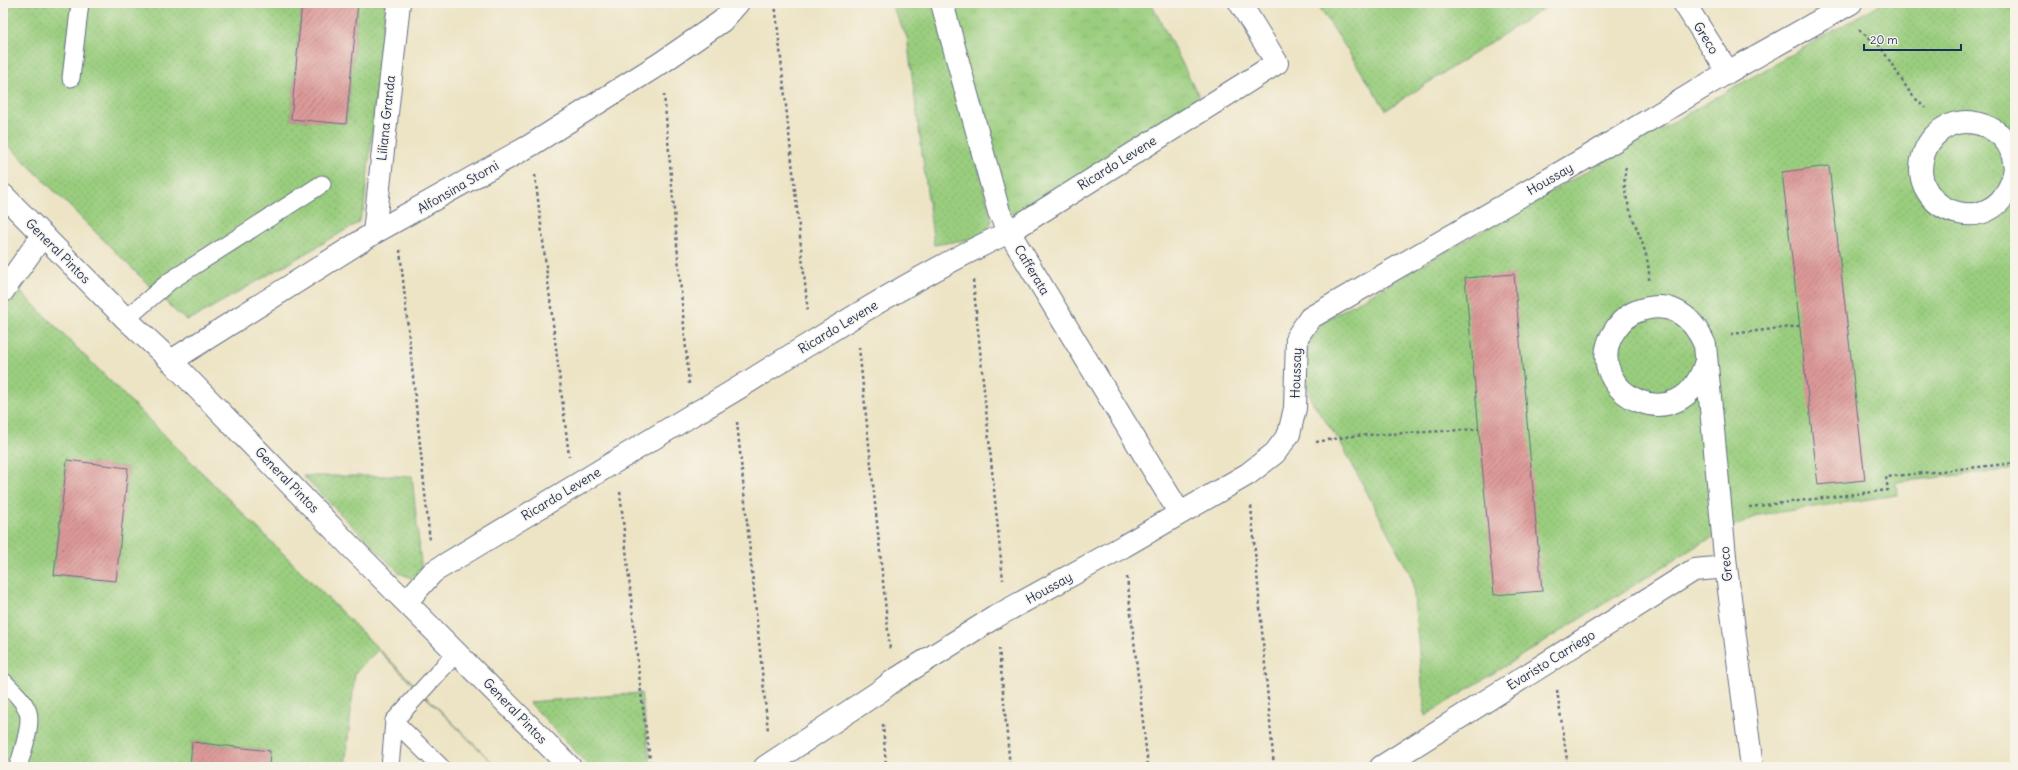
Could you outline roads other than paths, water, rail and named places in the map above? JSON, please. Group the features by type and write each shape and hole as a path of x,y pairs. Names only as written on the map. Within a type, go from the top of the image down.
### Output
{"street":[{"name":"Liliana Granda","path":"374,233 399,3"},
{"name":"Alfonsina Storni","path":"171,361 374,233 397,222 531,145 662,63 722,21 738,3"},
{"name":"Cafferata","path":"942,3 999,212 1009,232 1179,512"},
{"name":"Ricardo Levene","path":"407,601 433,572 572,486 734,392 856,316 970,250 1009,232 1277,63 1240,3"},
{"name":"Greco","path":"1684,3 1728,72"},
{"name":"Houssay","path":"768,765 886,686 1001,614 1124,546 1179,512 1248,474 1274,453 1289,434 1295,408 1297,338 1310,318 1596,152 1728,72 1851,3"},
{"path":"1965,122 1980,123 1994,129 2005,140 2012,153 2015,169 2012,183 2005,197 1994,207 1979,214 1964,215 1949,211 1936,202 1927,190 1922,175 1922,160 1927,145 1937,134 1950,125 1965,122"},
{"name":"General Pintos","path":"3,195 126,319 171,361 352,547 570,767"},
{"path":"3,291 43,235"},
{"name":"Greco","path":"1706,361 1701,377 1692,391 1678,400 1662,405 1646,404 1630,398 1618,387 1610,372 1607,356 1610,340 1617,325 1629,315 1644,308 1660,307 1675,310 1689,318 1699,331 1705,345 1726,567 1752,767"},
{"name":"Evaristo Carriego","path":"1381,767 1694,570 1726,567"}],"lane":[{"path":"71,78 80,3"},
{"path":"126,319 170,281 322,184"},
{"path":"390,767 394,721 457,652"},
{"path":"3,681 18,696 28,712 29,723 18,767"},
{"path":"394,721 441,767"}]}
